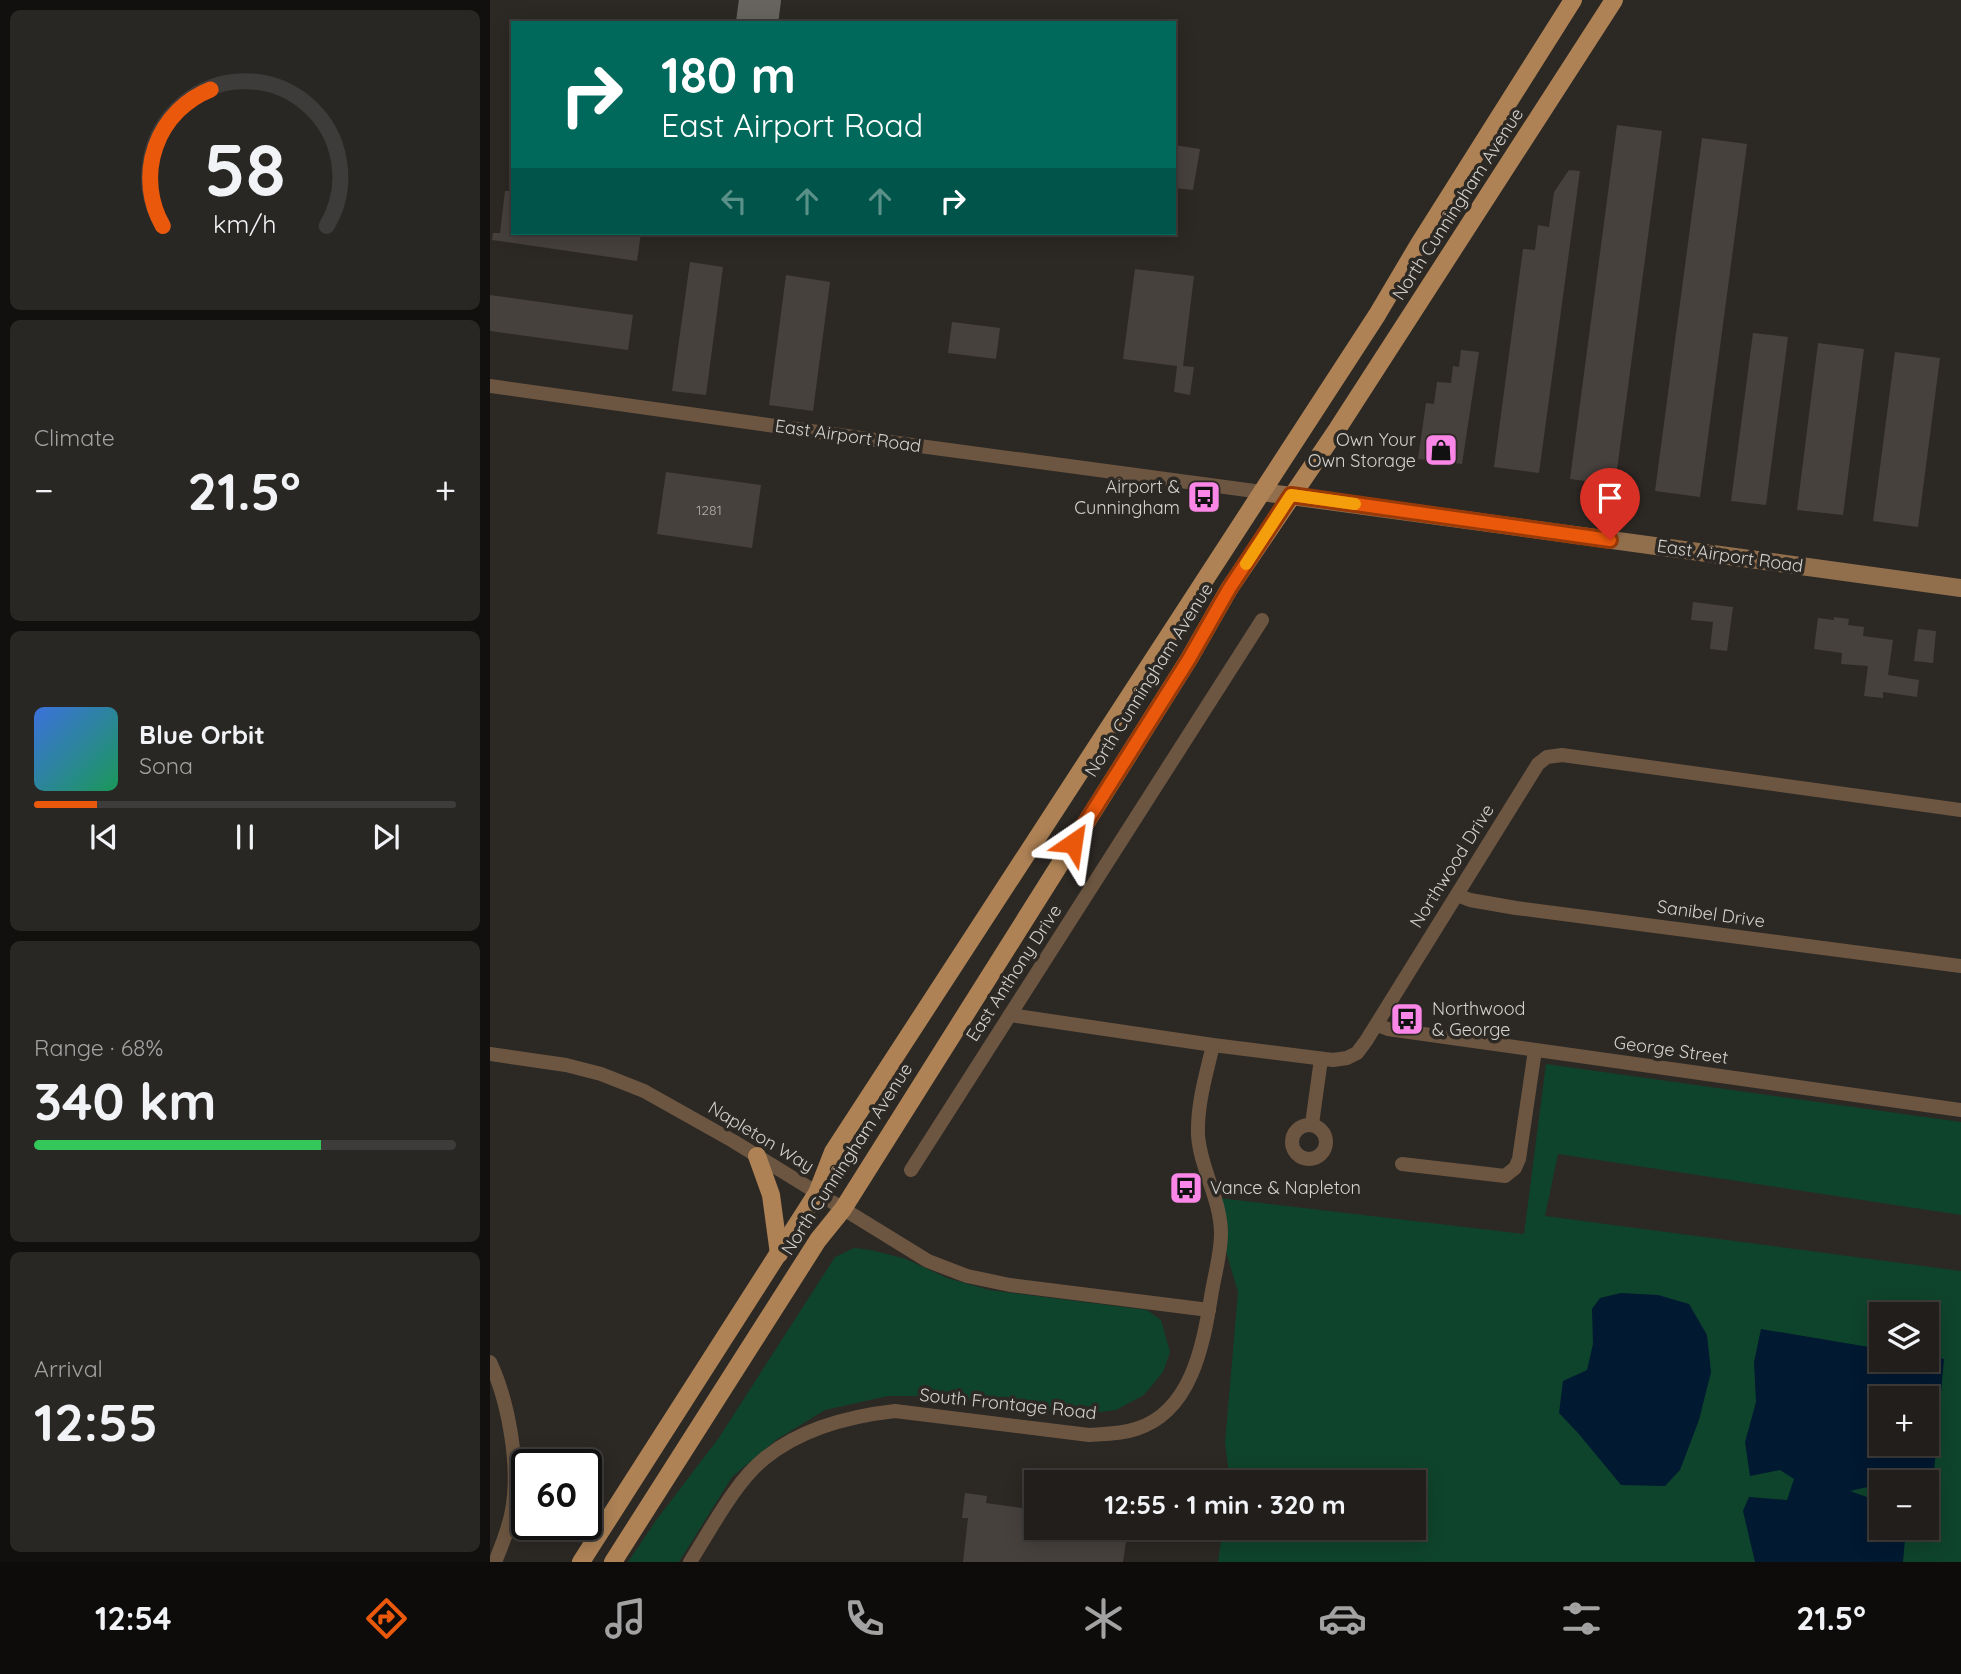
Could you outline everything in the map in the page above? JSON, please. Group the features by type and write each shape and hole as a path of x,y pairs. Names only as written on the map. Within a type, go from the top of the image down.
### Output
{"main road":[{"name":"North Cunningham Avenue","path":"581,1562 817,1193 833,1153 1377,315 1573,0"},
{"name":"North Cunningham Avenue","path":"613,1562 818,1240 843,1209 1189,659 1229,589 1338,428 1614,0"},
{"path":"757,1156 771,1195 779,1254"}],"street":[{"name":"East Airport Road","path":"490,386 1961,588"},
{"name":"East Anthony Drive","path":"911,1170 1262,620"},
{"name":"Northwood Drive","path":"1010,1015 1321,1059 1347,1058 1357,1053 1377,1025 1538,764 1547,757 1562,755 1961,810"},
{"name":"Sanibel Drive","path":"1457,895 1516,908 1961,967"},
{"name":"George Street","path":"1377,1025 1388,1029 1961,1110"},
{"name":"South Frontage Road","path":"690,1562 740,1484 764,1458 791,1441 825,1425 864,1415 895,1411 1088,1435 1118,1433 1138,1429 1157,1418 1177,1401 1192,1375 1205,1335 1221,1234 1218,1206 1198,1137 1201,1094 1213,1045"},
{"path":"1402,1164 1505,1176 1515,1168 1519,1159 1535,1050"},
{"name":"Napleton Way","path":"490,1054 566,1065 601,1074 644,1091 929,1261 967,1276 1010,1285 1209,1310"},
{"path":"1312,1124 1321,1059"},
{"path":"490,1362 505,1405 514,1475 512,1509 505,1538 495,1562"}],"green space":[{"path":"1546,1064 1961,1122 1961,1215 1558,1154 1545,1216 1961,1271 1961,1562 1218,1562 1221,1540 1426,1540 1426,1470 1228,1470 1225,1443 1238,1292 1210,1197 1524,1234"},
{"path":"854,1248 906,1259 947,1278 989,1290 1147,1310 1161,1320 1170,1352 1163,1372 1144,1395 1116,1410 1075,1415 943,1396 888,1396 825,1410 776,1440 732,1477 679,1562 628,1562 718,1439 835,1257"}],"water":[{"path":"1621,1293 1658,1295 1689,1304 1707,1335 1711,1372 1699,1420 1680,1470 1665,1486 1621,1485 1559,1413 1563,1381 1587,1370 1593,1344 1592,1309 1600,1298"},
{"path":"1761,1329 1869,1347 1869,1372 1939,1372 1939,1358 1944,1359 1939,1416 1939,1386 1869,1386 1869,1456 1935,1456 1934,1470 1869,1470 1869,1487 1850,1491 1869,1498 1869,1540 1905,1540 1903,1562 1755,1562 1743,1511 1749,1497 1787,1500 1794,1479 1780,1470 1750,1476 1745,1442 1756,1402 1754,1362"}],"building":[{"path":"1617,125 1662,131 1615,485 1570,479"},
{"path":"1702,138 1747,144 1700,497 1655,491"},
{"path":"1176,145 1200,149 1193,190 1176,188"},
{"path":"1569,170 1580,171 1539,473 1494,467 1523,249 1535,250 1538,225 1549,227 1554,192"},
{"path":"505,191 511,191 511,235 641,235 637,261 492,240 493,233 500,233"},
{"path":"690,262 723,267 706,395 672,391"},
{"path":"1135,269 1194,276 1183,366 1194,367 1190,395 1174,392 1177,366 1123,359"},
{"path":"786,275 830,282 813,411 769,405"},
{"path":"490,295 633,315 628,350 490,331"},
{"path":"952,322 1000,328 996,359 948,353"},
{"path":"1753,333 1788,337 1766,505 1731,501"},
{"path":"1818,343 1864,349 1843,515 1797,510"},
{"path":"1461,350 1479,352 1462,464 1418,459 1426,403 1434,404 1437,382 1451,383 1453,366 1459,367"},
{"path":"1895,352 1940,358 1918,527 1873,521"},
{"path":"666,472 761,485 752,548 657,534"},
{"path":"1693,602 1733,607 1727,651 1710,649 1713,622 1691,620"},
{"path":"1834,617 1849,619 1848,625 1864,627 1863,636 1893,640 1888,675 1919,680 1917,697 1883,692 1883,698 1864,696 1868,666 1841,664 1842,653 1814,649 1818,618 1834,620"},
{"path":"1918,629 1936,631 1933,663 1914,661"},
{"path":"965,1493 987,1496 986,1503 1024,1508 1024,1540 1126,1540 1123,1562 963,1562 968,1518 962,1518"}],"taxiway":[{"path":"757,21 760,0"}],"slow traffic":[{"path":"1246,564 1291,495 1355,504"}],"place":[{"name":"Own Your Own Storage","path":"1441,450"},
{"name":"Airport & Cunningham","path":"1204,497"},
{"name":"Northwood & George","path":"1407,1019"},
{"name":"Vance & Napleton","path":"1186,1188"}],"route":[{"path":"1073,843 1189,659 1229,589 1291,495 1610,540"}]}
